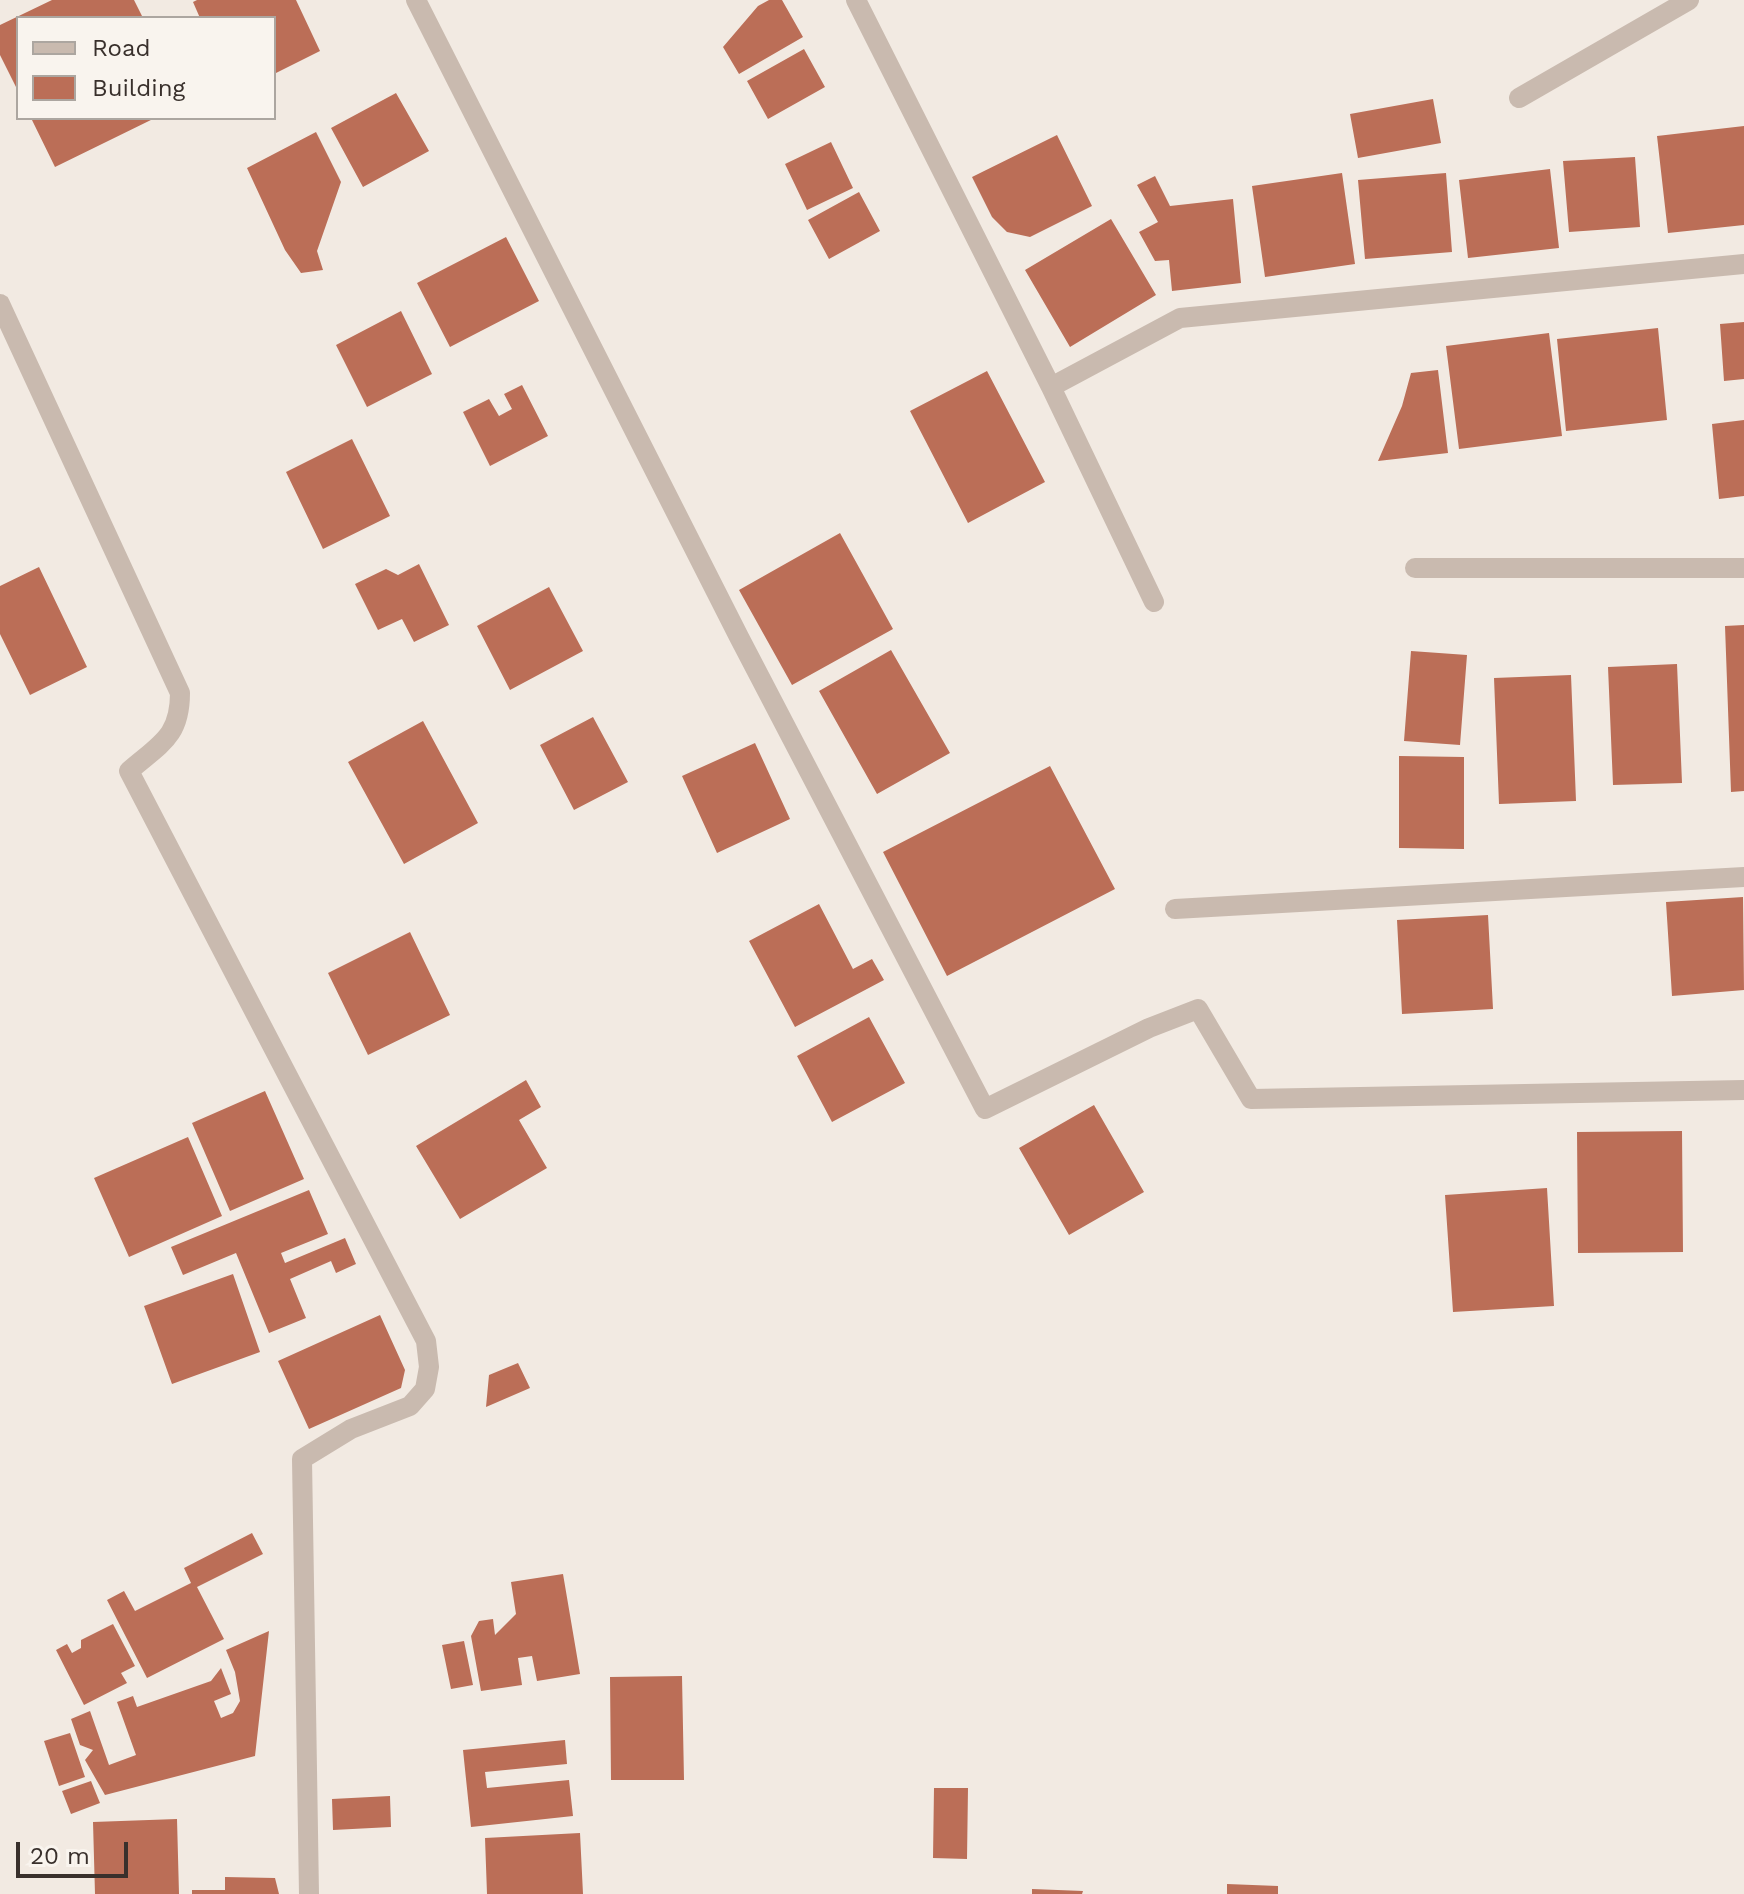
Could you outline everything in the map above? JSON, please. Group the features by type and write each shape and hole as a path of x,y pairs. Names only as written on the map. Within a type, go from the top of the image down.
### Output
{"street":[{"path":"416,0 739,637 985,1109 1149,1028 1198,1009 1251,1099 1744,1090"},
{"path":"856,0 1051,387 1154,602"},
{"path":"1519,98 1689,0"},
{"path":"1051,387 1180,318 1744,264"},
{"path":"0,304 180,693 180,715 171,735 129,771 426,1341 429,1367 425,1389 410,1406 351,1429 302,1459 309,1894"},
{"path":"1415,568 1744,568"},
{"path":"1175,909 1744,877"}],"building":[{"path":"52,0 134,0 142,16 19,16"},
{"path":"296,0 320,51 276,73 276,16 199,16 193,2"},
{"path":"769,0 782,0 803,37 739,74 723,47 758,6"},
{"path":"16,17 16,87 0,55 0,25"},
{"path":"804,49 825,87 768,119 747,81"},
{"path":"396,93 429,151 363,187 331,128"},
{"path":"1433,99 1441,143 1358,158 1350,114"},
{"path":"32,120 151,120 55,167"},
{"path":"1744,126 1744,225 1668,233 1657,136"},
{"path":"316,132 341,182 317,251 323,270 301,273 285,250 247,168"},
{"path":"1057,135 1092,206 1030,237 1007,232 992,217 972,177"},
{"path":"831,142 853,188 807,210 785,164"},
{"path":"1635,157 1640,227 1569,232 1563,161"},
{"path":"1550,169 1559,248 1468,258 1459,180"},
{"path":"1342,173 1355,264 1265,277 1252,186"},
{"path":"1446,173 1452,252 1365,259 1358,180"},
{"path":"1155,176 1170,206 1233,199 1241,283 1172,291 1169,260 1155,261 1139,232 1158,222 1137,185"},
{"path":"859,192 880,231 829,259 808,220"},
{"path":"1111,219 1156,295 1070,347 1025,270"},
{"path":"506,237 539,301 450,347 417,283"},
{"path":"401,311 432,374 367,407 336,345"},
{"path":"1744,322 1744,379 1724,381 1720,324"},
{"path":"1658,328 1667,420 1566,431 1557,339"},
{"path":"1549,333 1562,436 1459,449 1446,346"},
{"path":"1438,370 1448,453 1378,461 1402,406 1411,373"},
{"path":"987,371 1045,482 968,523 910,411"},
{"path":"522,385 548,436 490,466 463,412 489,399 499,416 512,409 504,394"},
{"path":"1744,420 1744,496 1719,499 1712,424"},
{"path":"352,439 390,516 323,549 286,472"},
{"path":"840,533 893,629 792,685 739,590"},
{"path":"419,564 449,625 414,642 402,619 378,630 355,584 386,569 398,575"},
{"path":"39,567 87,667 30,695 0,634 0,586"},
{"path":"549,587 583,651 510,690 477,626"},
{"path":"1744,625 1744,791 1731,792 1725,626"},
{"path":"891,650 950,753 877,794 819,691"},
{"path":"1411,651 1467,655 1460,745 1404,741"},
{"path":"1677,664 1682,783 1613,785 1608,667"},
{"path":"1571,675 1576,801 1499,804 1494,678"},
{"path":"593,717 628,782 574,810 540,745"},
{"path":"423,721 478,823 404,864 348,762"},
{"path":"755,743 790,819 717,853 682,776"},
{"path":"1399,756 1464,757 1464,849 1399,848"},
{"path":"1050,766 1115,889 947,976 883,852"},
{"path":"1743,897 1744,990 1672,996 1666,902"},
{"path":"819,904 853,969 872,959 884,980 795,1027 749,941"},
{"path":"1488,915 1493,1009 1402,1014 1397,920"},
{"path":"410,932 450,1015 368,1055 328,973"},
{"path":"869,1017 905,1083 832,1122 797,1056"},
{"path":"526,1080 541,1107 519,1120 547,1168 460,1219 416,1146"},
{"path":"265,1091 304,1179 230,1211 192,1123"},
{"path":"1094,1105 1144,1192 1069,1235 1019,1148"},
{"path":"1682,1131 1683,1252 1578,1253 1577,1132"},
{"path":"188,1137 222,1216 129,1257 94,1178"},
{"path":"1547,1188 1554,1306 1453,1312 1445,1195"},
{"path":"309,1190 328,1234 281,1253 285,1263 345,1238 356,1264 336,1273 331,1261 290,1279 306,1318 269,1333 236,1253 183,1275 171,1247"},
{"path":"233,1274 260,1352 172,1384 144,1306"},
{"path":"380,1315 405,1370 401,1388 309,1429 278,1361"},
{"path":"518,1363 530,1388 486,1407 489,1375"},
{"path":"252,1533 263,1554 197,1587 224,1639 147,1678 107,1600 124,1591 135,1611 191,1583 184,1568"},
{"path":"563,1574 580,1674 537,1681 532,1656 518,1658 522,1685 481,1691 471,1636 479,1621 493,1619 495,1635 516,1614 511,1582"},
{"path":"113,1624 135,1666 121,1673 127,1683 84,1705 56,1650 67,1644 72,1653 81,1648 81,1640"},
{"path":"269,1631 255,1756 105,1795 85,1760 93,1750 80,1745 71,1719 90,1711 109,1765 136,1755 117,1702 133,1696 137,1707 211,1681 221,1668 231,1694 214,1701 221,1718 233,1713 240,1701 235,1672 226,1650"},
{"path":"464,1641 473,1685 451,1689 442,1645"},
{"path":"682,1676 684,1780 611,1780 610,1677"},
{"path":"70,1733 85,1777 59,1786 44,1741"},
{"path":"565,1740 567,1764 485,1772 487,1788 569,1780 573,1816 471,1827 463,1750"},
{"path":"91,1781 100,1803 71,1814 62,1791"},
{"path":"934,1788 968,1788 967,1859 933,1858"},
{"path":"390,1796 391,1827 333,1830 332,1799"},
{"path":"177,1819 179,1894 95,1894 93,1822"},
{"path":"580,1833 583,1894 487,1894 485,1838"},
{"path":"225,1877 275,1878 279,1894 192,1894 192,1890 225,1890"},
{"path":"1227,1884 1278,1886 1278,1894 1227,1894"},
{"path":"1032,1889 1083,1891 1082,1894 1032,1894"}]}
